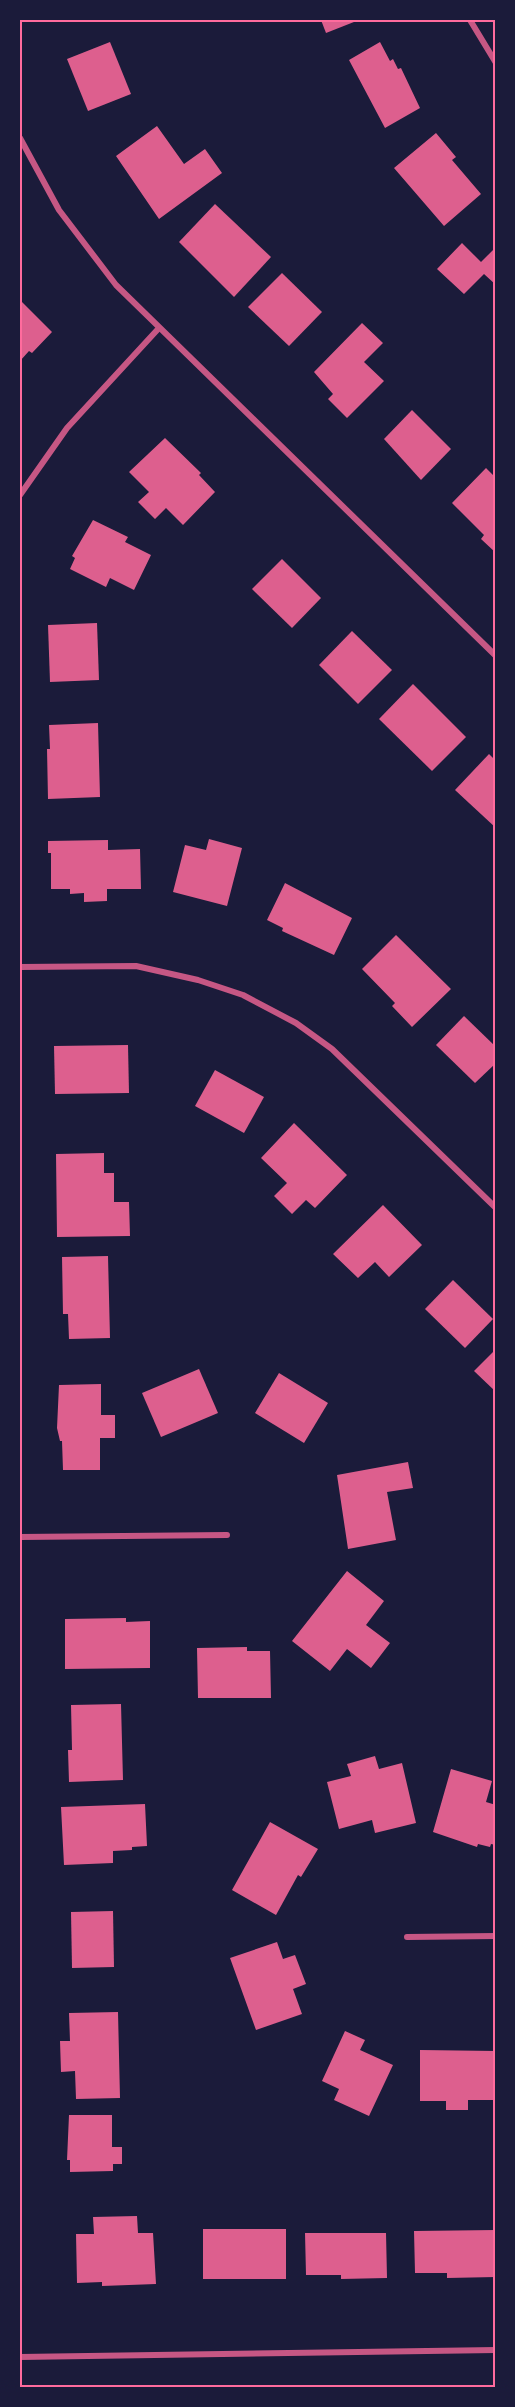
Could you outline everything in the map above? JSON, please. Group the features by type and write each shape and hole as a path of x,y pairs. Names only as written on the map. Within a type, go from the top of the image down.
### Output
{"street":[{"path":"470,20 495,63"},
{"path":"20,138 42,184 95,260 116,285 495,656"},
{"path":"20,495 61,434 159,328"},
{"path":"20,967 136,966 198,980 243,995 296,1023 332,1049 495,1208"},
{"path":"20,1537 227,1535"},
{"path":"407,1937 495,1936"},
{"path":"20,2357 495,2350"}],"building":[{"path":"321,20 359,20 326,33"},
{"path":"110,42 131,94 88,111 67,59"},
{"path":"380,42 390,61 393,59 398,69 401,68 420,108 385,128 349,60"},
{"path":"157,126 184,164 205,149 222,173 159,219 116,156"},
{"path":"436,133 456,157 452,160 481,194 444,226 394,168"},
{"path":"215,204 271,257 234,297 179,242"},
{"path":"462,243 481,262 496,247 496,285 484,274 464,294 437,269"},
{"path":"282,273 322,312 289,346 248,307"},
{"path":"20,300 52,332 32,353 29,351 20,361"},
{"path":"362,323 383,343 364,362 384,381 347,418 328,399 333,394 314,372"},
{"path":"412,410 451,449 421,480 384,439"},
{"path":"165,438 201,473 199,475 215,492 183,525 166,508 155,519 138,502 149,492 129,472"},
{"path":"486,468 496,478 496,553 481,539 484,535 452,503"},
{"path":"93,520 128,537 125,542 151,555 134,590 110,578 106,587 70,569 75,558 72,556"},
{"path":"282,559 321,598 292,628 252,589"},
{"path":"97,623 99,680 50,682 48,625"},
{"path":"352,631 392,670 358,704 319,665"},
{"path":"413,684 466,737 432,771 379,719"},
{"path":"98,723 100,797 48,799 49,725"},
{"path":"489,754 496,761 496,828 455,790"},
{"path":"209,839 242,848 227,906 173,892 185,845 206,850"},
{"path":"108,840 108,850 140,849 141,889 107,889 107,901 84,902 84,893 70,894 70,889 51,889 51,853 48,853 48,841"},
{"path":"285,883 352,918 334,955 282,931 283,928 267,920"},
{"path":"396,935 451,989 412,1027 392,1006 395,1003 362,969"},
{"path":"464,1016 496,1047 496,1063 475,1083 436,1045"},
{"path":"128,1045 129,1093 55,1094 54,1046"},
{"path":"215,1070 264,1097 244,1133 195,1106"},
{"path":"294,1123 347,1175 315,1208 306,1200 292,1214 274,1196 287,1183 261,1158"},
{"path":"104,1153 104,1173 114,1173 114,1202 129,1202 130,1236 57,1237 56,1154"},
{"path":"383,1205 422,1245 389,1277 375,1262 358,1278 333,1254"},
{"path":"108,1256 110,1338 69,1339 68,1314 63,1314 62,1257"},
{"path":"453,1280 493,1319 465,1348 425,1309"},
{"path":"496,1349 496,1392 474,1371"},
{"path":"199,1369 218,1413 161,1437 142,1393"},
{"path":"279,1373 328,1403 304,1443 255,1413"},
{"path":"101,1384 101,1415 115,1415 115,1438 100,1438 100,1470 63,1470 62,1441 60,1441 57,1428 59,1385"},
{"path":"408,1462 413,1488 387,1492 396,1540 348,1549 337,1475"},
{"path":"347,1571 384,1601 366,1625 390,1643 371,1668 347,1649 330,1671 292,1641"},
{"path":"126,1618 126,1622 150,1621 150,1668 65,1669 65,1619"},
{"path":"247,1647 247,1651 270,1651 271,1698 198,1698 197,1648"},
{"path":"121,1704 123,1780 69,1782 68,1750 72,1750 71,1705"},
{"path":"375,1756 379,1769 402,1763 416,1823 375,1833 372,1820 339,1829 327,1782 351,1776 347,1764"},
{"path":"451,1769 492,1781 486,1802 496,1805 496,1845 491,1844 490,1847 478,1844 477,1847 433,1832"},
{"path":"145,1804 147,1846 113,1851 113,1863 64,1865 61,1807"},
{"path":"270,1822 318,1849 301,1877 298,1875 276,1915 232,1890"},
{"path":"113,1911 114,1967 72,1968 71,1912"},
{"path":"277,1942 283,1959 295,1955 306,1984 293,1989 302,2014 256,2030 230,1958"},
{"path":"118,2012 120,2098 76,2099 75,2071 61,2072 60,2041 70,2041 69,2013"},
{"path":"345,2031 365,2040 360,2050 393,2065 369,2116 334,2100 339,2089 322,2081"},
{"path":"420,2050 496,2051 496,2100 468,2100 468,2110 446,2110 446,2101 420,2101"},
{"path":"69,2115 112,2115 112,2147 122,2147 122,2164 113,2164 113,2171 70,2172 70,2160 67,2160"},
{"path":"137,2216 138,2233 153,2233 156,2284 102,2286 102,2282 77,2283 76,2234 94,2234 93,2217"},
{"path":"203,2229 286,2229 286,2279 203,2279"},
{"path":"496,2230 496,2277 447,2278 447,2273 415,2273 414,2231"},
{"path":"305,2233 386,2233 387,2278 341,2279 341,2275 306,2275"}]}
